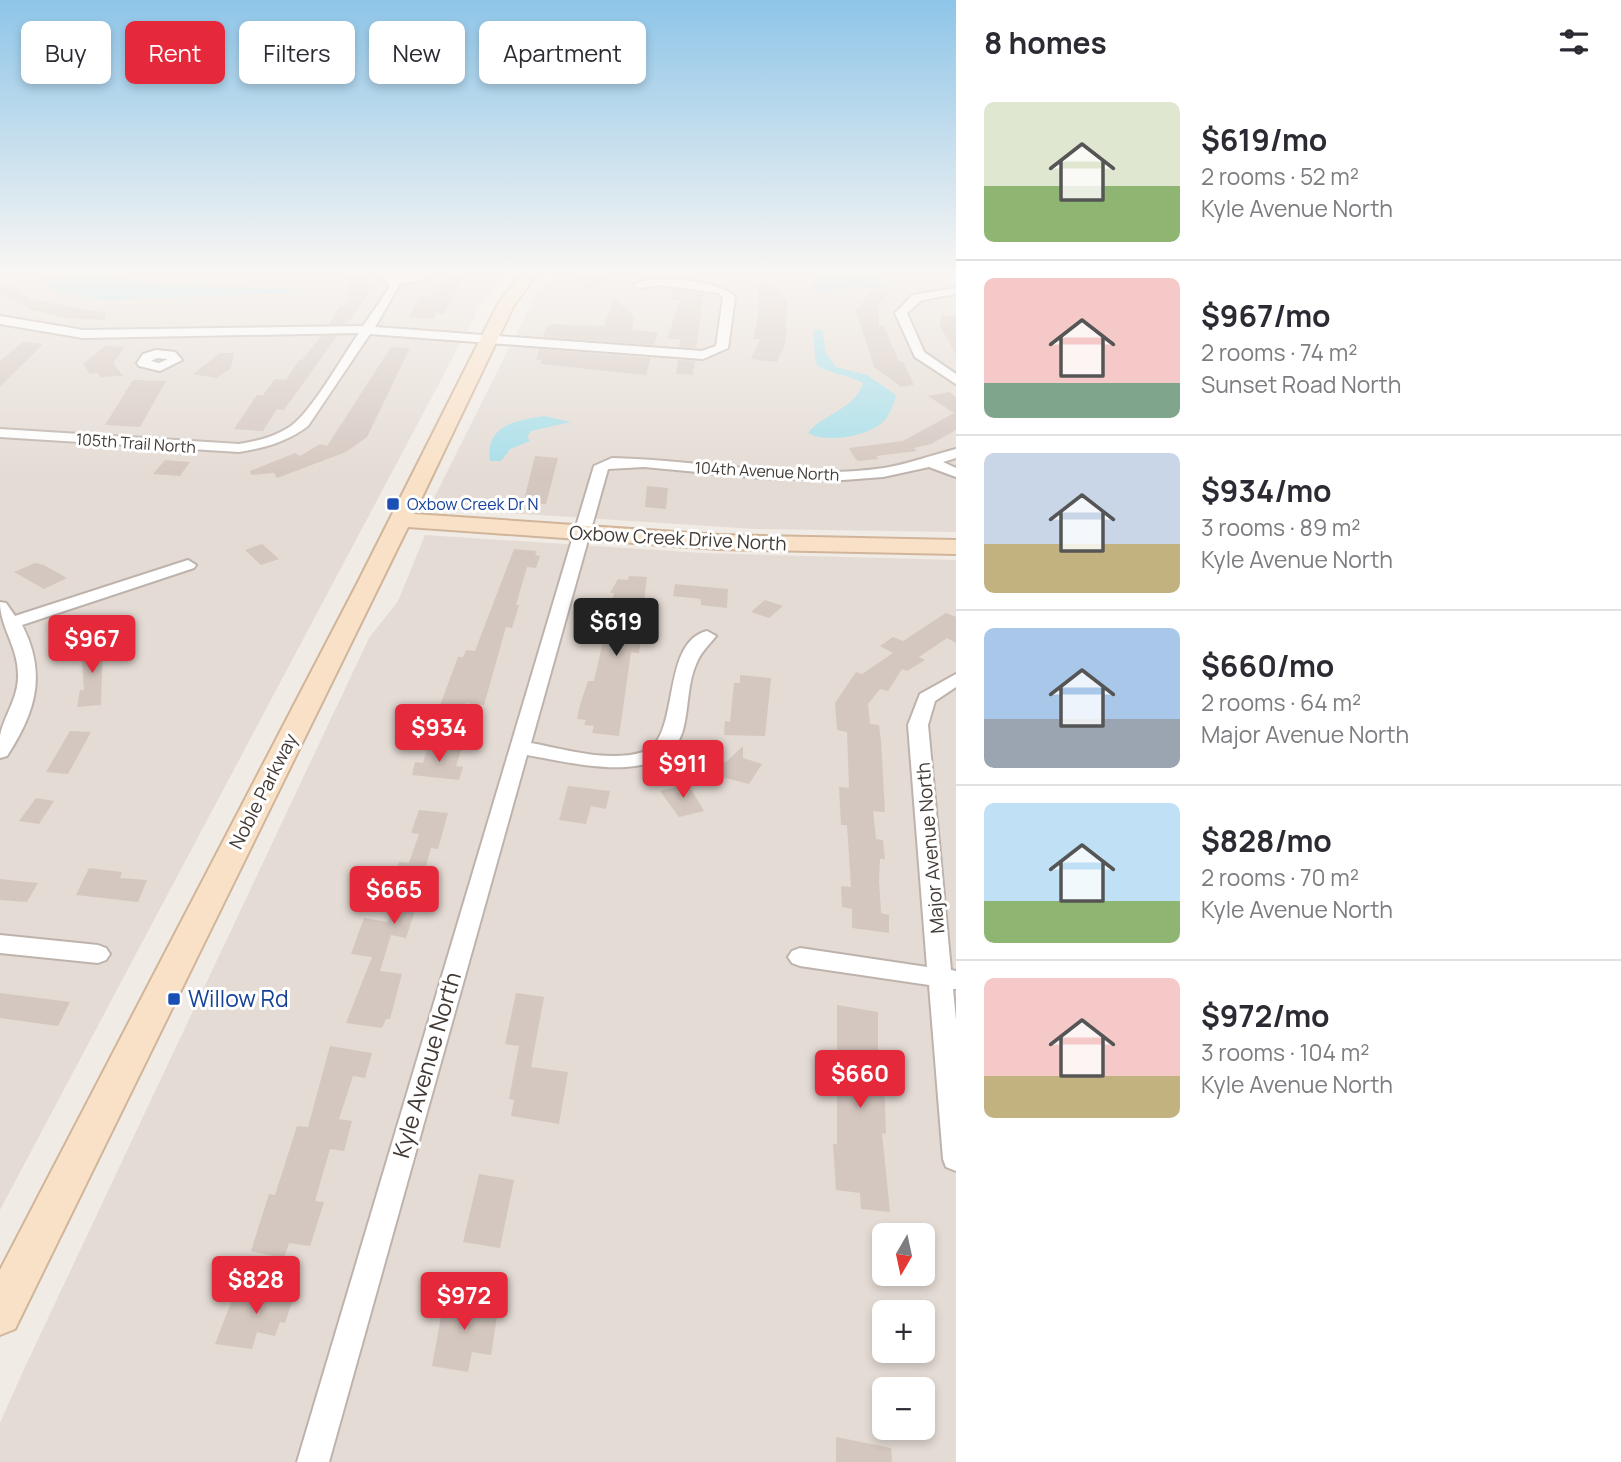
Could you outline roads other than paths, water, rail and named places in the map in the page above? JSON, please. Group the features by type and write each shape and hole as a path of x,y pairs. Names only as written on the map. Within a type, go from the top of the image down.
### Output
{"main road":[{"name":"Noble Parkway","path":"0,1314 401,520 489,340"},
{"name":"Oxbow Creek Drive North","path":"401,520 759,544 956,547"}],"street":[{"path":"161,354 164,340"},
{"name":"105th Trail North","path":"0,433 209,448 239,448 271,443 290,435 303,424 362,340"},
{"path":"492,340 703,355 722,348 723,340"},
{"path":"913,340 919,354 956,380"},
{"name":"104th Avenue North","path":"601,466 612,462 644,463 833,476 877,475 932,463 956,453"},
{"path":"932,463 956,473"},
{"name":"Kyle Avenue North","path":"313,1462 601,466"},
{"path":"13,622 188,565"},
{"path":"0,607 13,622 23,642 29,666 27,691 19,718 0,752"},
{"path":"518,747 621,761 643,760 664,750 672,734 687,656 707,636"},
{"name":"Major Avenue North","path":"956,679 927,698 918,725 949,979 956,1159"},
{"path":"0,944 98,954"},
{"path":"800,957 949,979"}],"water":[{"path":"814,340 824,340 826,353 836,367 867,375 896,395 884,421 868,431 848,437 826,438 808,433 853,399 863,383 819,367"},
{"path":"544,416 571,422 531,431 527,437 530,441 510,449 501,461 490,461 492,439 505,426"}],"place":[{"name":"Oxbow Creek Dr N","path":"393,504"},
{"name":"Willow Rd","path":"174,999"}]}
